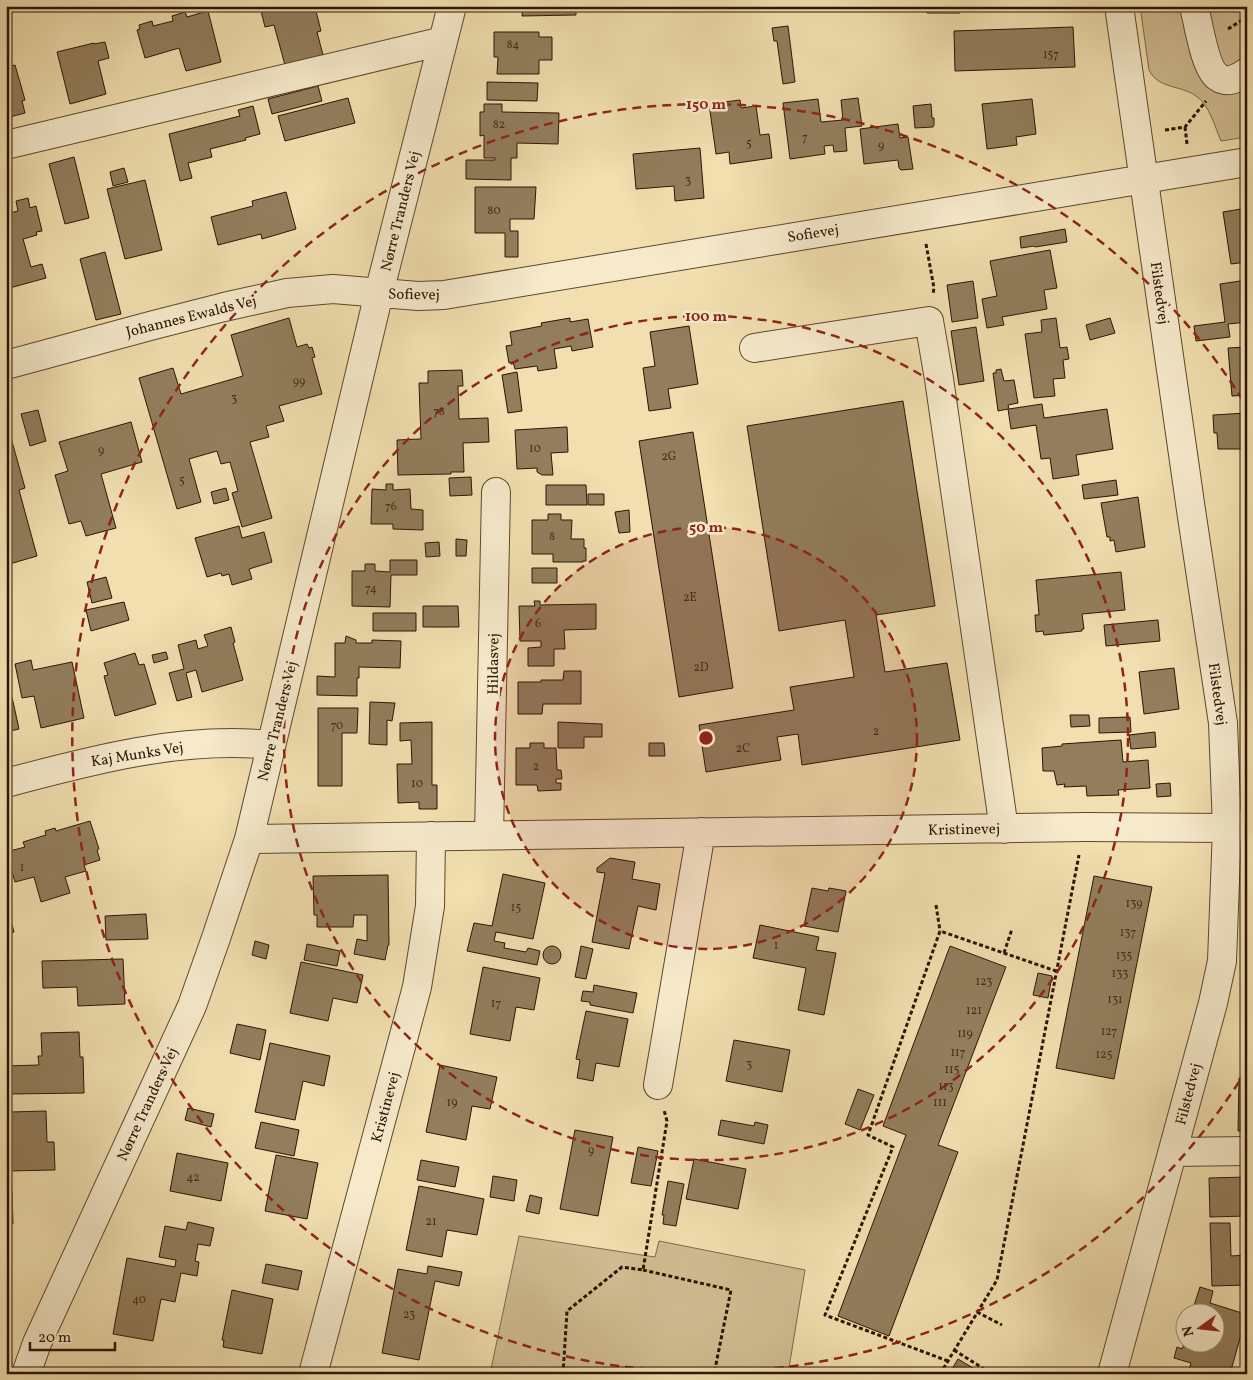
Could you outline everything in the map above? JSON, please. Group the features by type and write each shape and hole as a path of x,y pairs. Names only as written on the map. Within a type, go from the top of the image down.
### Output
{"street":[{"name":"Nørre Tranders Vej","path":"26,1374 37,1343 192,1006 248,839 379,293 452,6"},
{"name":"Filstedvej","path":"1112,1374 1213,1003 1222,961 1237,826 1119,6"},
{"path":"1194,6 1212,73 1219,79 1228,80 1247,72"},
{"path":"6,145 443,41"},
{"name":"Sofievej","path":"379,293 418,296 444,295 778,238 1247,162"},
{"name":"Johannes Ewalds Vej","path":"6,365 224,307 287,293 334,289 379,293"},
{"path":"754,348 929,321 1004,829"},
{"name":"Hildasvej","path":"490,835 496,492"},
{"name":"Kaj Munks Vej","path":"6,783 85,762 168,747 224,743 271,745"},
{"name":"Kristinevej","path":"248,839 1237,826"},
{"path":"658,1085 701,832"},
{"name":"Kristinevej","path":"313,1374 417,987 430,906 431,836"},
{"path":"1173,1152 1247,1151"}],"path":[{"path":"1137,134 1185,127 1204,103 1219,79"},
{"path":"926,242 934,288"},
{"path":"940,1374 997,1280 1085,827"},
{"path":"936,905 940,931 868,1135 893,1147 825,1315 948,1361"},
{"path":"1004,953 1012,929"},
{"path":"940,931 1056,971"},
{"path":"642,1270 666,1121 658,1085"},
{"path":"563,1374 567,1312 622,1267 731,1290 714,1374"},
{"path":"977,1312 1002,1325"},
{"path":"954,1350 992,1374"}],"shaded area":[{"path":"1140,6 1247,6 1247,137 1221,141 1211,116 1201,100 1190,93 1158,81 1153,76 1149,70"},
{"path":"519,1236 655,1257 659,1241 805,1270 788,1374 490,1374"}],"building":[{"path":"311,6 312,12 316,11 321,31 317,32 323,55 285,65 274,25 265,27 260,7"},
{"path":"523,6 576,6 576,15 522,16"},
{"path":"927,6 960,6 960,13 927,13"},
{"path":"208,11 221,62 186,71 179,48 145,58 137,30 140,29 139,25 152,21 153,26 173,21 172,16 185,12 187,17"},
{"path":"788,26 795,82 783,84 777,41 774,41 772,28"},
{"path":"1073,27 1075,67 955,71 954,31"},
{"path":"494,32 539,32 539,37 552,37 552,60 539,60 539,74 497,74 498,57 494,57"},
{"path":"105,42 109,58 98,61 106,94 70,104 57,52"},
{"path":"15,65 25,100 22,101 25,113 6,118 6,66"},
{"path":"487,82 538,83 537,101 487,100"},
{"path":"318,86 322,101 272,114 268,99"},
{"path":"348,98 355,123 285,141 278,116"},
{"path":"858,98 862,126 845,128 847,151 834,152 833,145 824,146 825,154 790,159 783,103 818,99 821,122 843,120 841,100"},
{"path":"1032,99 1036,134 1016,137 1017,145 987,149 982,104"},
{"path":"740,100 741,108 756,106 760,135 769,134 772,158 730,164 729,152 716,154 709,104"},
{"path":"484,104 502,104 502,112 559,113 558,144 517,143 517,158 511,158 511,180 466,179 466,160 495,160 495,158 484,158 484,135 480,136 480,112 484,112"},
{"path":"931,104 932,118 934,118 933,127 915,128 913,106"},
{"path":"253,106 260,134 245,138 246,140 210,149 212,157 188,163 192,178 180,181 169,134 240,116 238,110"},
{"path":"898,124 900,138 908,137 913,169 901,170 898,160 864,164 860,129"},
{"path":"700,148 704,198 675,201 674,186 636,189 633,154"},
{"path":"74,157 89,218 65,224 49,164"},
{"path":"124,168 128,182 113,186 110,172"},
{"path":"145,180 162,250 125,259 107,189"},
{"path":"475,187 536,187 534,219 510,219 510,231 518,231 518,257 505,257 505,233 475,233"},
{"path":"286,192 296,229 262,239 261,234 218,245 211,217 253,206 252,201"},
{"path":"28,198 30,208 36,206 42,231 36,232 37,235 23,239 31,267 42,264 46,278 6,289 6,214 18,211 16,201"},
{"path":"1247,208 1247,262 1231,264 1223,212"},
{"path":"1065,229 1067,242 1021,248 1020,237"},
{"path":"1050,250 1057,288 1044,290 1047,309 1002,317 1004,325 987,328 982,299 997,296 990,261"},
{"path":"105,252 121,314 96,320 80,259"},
{"path":"1247,280 1247,322 1228,324 1230,337 1196,341 1194,326 1225,322 1220,284"},
{"path":"973,281 978,318 952,322 947,285"},
{"path":"6,295 12,317 6,318"},
{"path":"289,318 297,347 307,344 309,348 312,347 315,357 312,358 322,394 279,406 284,421 266,426 269,437 250,442 272,518 242,527 232,493 238,491 230,462 221,464 217,451 189,459 201,502 177,509 139,378 173,368 181,394 243,376 231,335"},
{"path":"570,318 570,322 588,319 593,347 572,351 571,346 554,349 557,368 538,371 537,366 515,369 513,362 509,363 506,346 512,345 510,332 542,326 541,323"},
{"path":"1056,318 1060,348 1067,347 1069,359 1063,360 1065,378 1053,379 1055,396 1034,398 1025,334 1042,332 1041,320"},
{"path":"1110,318 1115,333 1090,340 1086,325"},
{"path":"689,326 698,384 668,389 671,408 649,411 643,368 655,366 650,332"},
{"path":"976,327 984,381 959,385 951,331"},
{"path":"1247,347 1247,395 1232,396 1228,348"},
{"path":"1001,369 1004,381 1014,380 1018,403 1008,405 1009,409 1042,404 1044,418 1107,409 1113,449 1076,455 1079,475 1053,479 1050,458 1041,459 1036,425 1011,429 1008,409 998,411 993,373"},
{"path":"462,370 463,386 458,386 459,419 488,418 489,442 463,443 464,472 398,475 397,440 421,439 419,383 428,383 428,371"},
{"path":"517,372 522,411 508,413 502,375"},
{"path":"903,401 935,606 876,615 885,672 947,663 960,740 802,765 798,734 777,737 781,760 706,772 699,725 794,710 790,687 854,677 845,620 779,631 747,426"},
{"path":"38,410 46,441 30,446 21,414"},
{"path":"1247,413 1247,449 1218,449 1217,433 1214,433 1213,415"},
{"path":"6,420 25,488 19,490 37,556 6,565"},
{"path":"131,422 142,462 101,474 116,528 86,536 81,521 69,524 55,475 68,471 59,442"},
{"path":"567,427 568,452 551,453 553,475 542,475 537,472 537,468 517,469 515,430"},
{"path":"693,432 733,688 679,697 639,441"},
{"path":"471,477 472,495 450,496 449,478"},
{"path":"1116,480 1118,495 1084,499 1082,485"},
{"path":"386,484 393,484 393,490 410,489 411,509 423,510 423,530 393,529 393,524 371,524 372,489 386,490"},
{"path":"546,485 586,485 587,505 546,505"},
{"path":"226,488 229,500 214,504 211,492"},
{"path":"588,494 604,494 604,505 588,505"},
{"path":"1138,497 1145,547 1116,552 1114,540 1110,541 1110,537 1107,537 1101,503"},
{"path":"629,510 630,532 619,533 615,512"},
{"path":"548,514 561,514 561,520 572,520 571,539 584,539 586,561 553,562 553,554 532,554 532,520 548,520"},
{"path":"239,526 242,538 264,532 272,562 249,569 252,579 232,585 229,574 222,576 221,573 207,577 195,538"},
{"path":"456,539 467,540 466,556 456,556"},
{"path":"439,542 440,556 426,557 425,543"},
{"path":"390,560 417,560 417,575 391,575 390,607 352,606 352,571 365,571 365,564 375,564 375,571 390,572"},
{"path":"532,568 557,568 557,583 532,583"},
{"path":"1121,572 1125,610 1082,614 1084,629 1082,631 1044,635 1043,631 1036,632 1035,615 1039,615 1036,580"},
{"path":"106,577 112,598 92,603 87,582"},
{"path":"534,601 540,601 540,605 596,604 596,629 564,630 565,649 554,649 554,666 528,666 528,648 541,647 541,641 520,641 519,606 535,606"},
{"path":"124,602 129,620 91,631 86,610"},
{"path":"423,606 458,606 459,627 423,627"},
{"path":"373,613 416,613 416,631 373,631"},
{"path":"1158,620 1160,641 1106,646 1104,625"},
{"path":"231,627 235,642 233,643 243,680 202,692 196,670 186,673 192,697 177,701 169,673 184,669 178,645 196,640 198,649 208,646 204,635"},
{"path":"346,636 356,640 356,643 372,643 372,640 401,641 400,668 359,667 357,696 317,695 317,676 335,677 335,643 345,643"},
{"path":"166,652 168,659 154,663 152,655"},
{"path":"135,653 139,665 144,664 156,704 115,716 104,676 108,675 104,663"},
{"path":"31,660 33,670 72,662 84,718 41,728 34,696 22,698 15,664"},
{"path":"1174,668 1179,709 1144,714 1139,672"},
{"path":"564,671 581,671 581,704 543,704 542,714 518,714 518,682 563,680"},
{"path":"12,697 19,729 6,732 6,699"},
{"path":"370,702 395,703 392,721 387,720 387,745 369,744"},
{"path":"318,708 358,708 357,733 342,733 342,786 318,786"},
{"path":"1070,715 1089,715 1090,726 1071,727"},
{"path":"1130,717 1131,732 1099,733 1099,718"},
{"path":"432,722 432,785 437,785 437,809 419,809 419,802 398,803 397,764 412,764 411,740 400,741 400,723"},
{"path":"558,722 602,724 602,737 584,737 584,748 558,748"},
{"path":"1155,732 1156,747 1131,749 1129,735"},
{"path":"1121,740 1123,762 1148,760 1150,788 1118,790 1119,795 1087,796 1086,786 1064,787 1065,784 1057,785 1054,771 1043,771 1042,748 1062,746 1062,744"},
{"path":"530,743 544,743 544,748 556,748 557,770 561,770 562,779 556,779 556,783 561,783 561,790 538,791 537,785 516,785 516,748 530,748"},
{"path":"649,743 664,743 665,756 649,756"},
{"path":"1170,783 1171,796 1157,797 1156,784"},
{"path":"90,821 99,849 97,850 100,860 84,865 86,871 65,877 70,893 41,902 34,877 15,882 6,852 25,847 23,842 46,835 45,831 55,828 56,831"},
{"path":"610,858 635,862 632,879 660,884 656,910 638,906 629,949 592,942 605,873 597,872 597,868"},
{"path":"503,874 545,883 533,939 496,932 494,941 505,943 504,948 526,952 528,948 540,951 537,965 467,951 474,923 492,926"},
{"path":"388,875 389,945 385,960 354,954 357,939 367,941 367,915 354,915 353,927 317,927 317,915 314,915 313,876"},
{"path":"1094,876 1152,887 1114,1079 1056,1068"},
{"path":"812,888 828,891 829,888 846,891 838,932 804,926"},
{"path":"146,914 148,939 106,940 105,916"},
{"path":"10,917 14,932 6,935 6,918"},
{"path":"760,925 819,937 816,950 836,953 824,1015 798,1010 806,968 753,958"},
{"path":"255,941 269,945 266,959 252,955"},
{"path":"307,944 340,951 337,966 304,960"},
{"path":"552,946 558,949 561,955 558,961 552,964 546,961 543,955 546,949"},
{"path":"581,946 593,949 586,979 575,977"},
{"path":"950,946 1006,967 938,1145 958,1152 889,1336 838,1316 906,1135 883,1126"},
{"path":"123,959 125,1004 78,1006 77,987 43,988 42,961"},
{"path":"301,962 363,975 357,1003 333,998 328,1021 290,1013"},
{"path":"483,967 540,978 534,1010 516,1007 510,1041 470,1034"},
{"path":"1038,973 1052,976 1048,998 1033,995"},
{"path":"594,985 637,993 633,1013 590,1005 590,1002 581,1001 583,991 593,992"},
{"path":"586,1011 628,1019 619,1067 596,1063 593,1081 577,1078 580,1060 576,1059"},
{"path":"237,1024 266,1030 260,1060 230,1053"},
{"path":"79,1032 80,1057 83,1057 84,1093 9,1094 11,1112 46,1111 47,1142 54,1142 55,1170 8,1171 6,1066 39,1065 38,1056 42,1056 41,1033"},
{"path":"734,1040 790,1050 782,1092 726,1081"},
{"path":"270,1043 330,1056 324,1086 303,1081 295,1120 255,1112"},
{"path":"440,1065 497,1077 490,1109 472,1106 466,1140 426,1132"},
{"path":"1239,1078 1247,1079 1247,1131 1238,1131"},
{"path":"858,1089 874,1095 860,1130 845,1124"},
{"path":"188,1108 214,1114 211,1127 185,1120"},
{"path":"721,1120 754,1126 755,1122 768,1125 764,1144 718,1135"},
{"path":"261,1122 299,1130 294,1156 255,1148"},
{"path":"575,1130 613,1137 598,1216 560,1209"},
{"path":"638,1147 658,1151 651,1186 631,1183"},
{"path":"177,1153 228,1163 221,1201 170,1191"},
{"path":"276,1155 318,1163 307,1219 265,1211"},
{"path":"694,1159 746,1169 738,1209 686,1199"},
{"path":"421,1160 459,1167 455,1187 417,1180"},
{"path":"493,1176 517,1180 514,1201 490,1197"},
{"path":"1247,1177 1247,1216 1210,1217 1209,1178"},
{"path":"668,1181 684,1184 676,1226 663,1224 664,1215 662,1215"},
{"path":"419,1186 484,1199 477,1235 447,1230 442,1257 406,1250"},
{"path":"6,1191 12,1191 13,1224 6,1225"},
{"path":"530,1195 542,1198 539,1214 526,1211"},
{"path":"188,1222 214,1228 210,1246 198,1244 195,1261 199,1262 197,1276 181,1273 175,1302 161,1299 153,1341 113,1334 127,1258 175,1267 176,1260 159,1257 165,1226 186,1230"},
{"path":"1210,1223 1230,1223 1231,1256 1247,1255 1247,1285 1212,1286"},
{"path":"266,1264 302,1271 298,1290 262,1283"},
{"path":"428,1266 462,1272 459,1286 435,1281 419,1360 382,1353 398,1269 427,1274"},
{"path":"1200,1287 1213,1291 1210,1302 1195,1302"},
{"path":"232,1290 273,1299 262,1354 223,1347 224,1340 222,1340"},
{"path":"1226,1308 1247,1313 1230,1374 1188,1374 1191,1363 1174,1358 1176,1351 1226,1352"},
{"path":"958,1359 983,1374 949,1374"}]}
